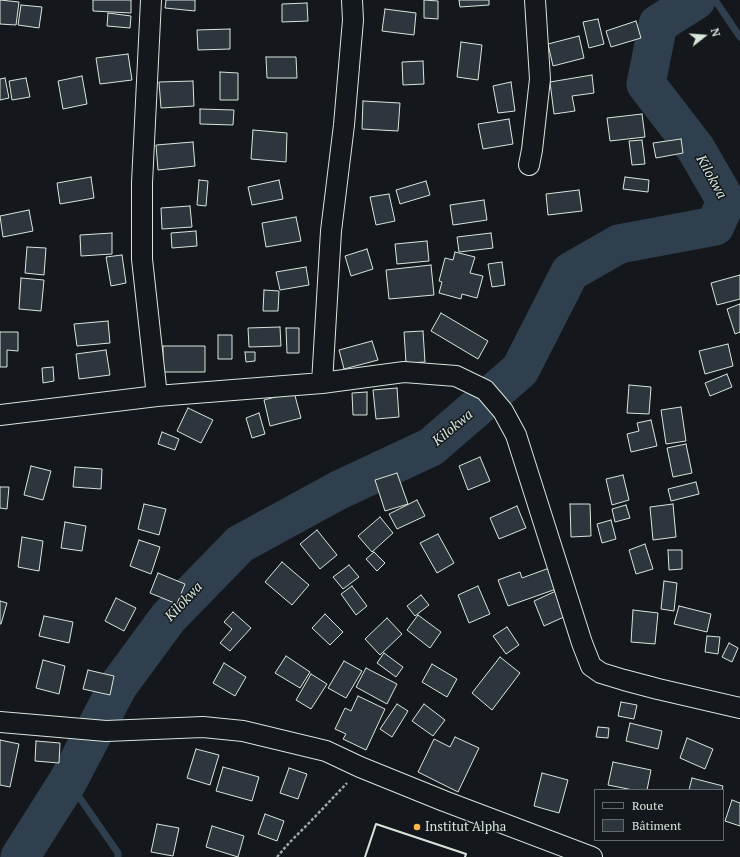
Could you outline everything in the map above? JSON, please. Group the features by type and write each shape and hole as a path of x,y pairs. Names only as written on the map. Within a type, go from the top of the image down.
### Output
{"street":[{"path":"152,0 142,183 142,259 157,396"},
{"path":"322,383 331,231 344,126 353,20 352,0"},
{"path":"529,165 540,79 535,0"},
{"path":"0,415 157,396 322,383 404,372 456,376 485,390 503,411 516,435 582,643 591,666 601,673 658,690 740,708"},
{"path":"0,722 95,730 203,727 243,731 326,751 360,767 444,801 592,857"}],"path":[{"path":"278,857 289,843 340,792 360,767"}],"building":[{"path":"0,0 19,2 16,25 0,24"},
{"path":"93,0 131,0 131,13 93,11"},
{"path":"166,0 195,0 195,11 165,8"},
{"path":"424,0 438,1 438,19 424,18"},
{"path":"459,0 489,0 489,5 460,7"},
{"path":"307,3 308,21 282,22 282,4"},
{"path":"21,5 42,7 39,28 18,25"},
{"path":"385,9 416,13 414,35 382,31"},
{"path":"108,13 131,16 130,28 107,26"},
{"path":"598,19 604,44 589,48 583,22"},
{"path":"636,21 641,38 611,47 606,31"},
{"path":"230,29 230,49 198,50 197,30"},
{"path":"579,36 584,58 553,66 548,44"},
{"path":"461,42 482,45 478,80 457,77"},
{"path":"128,54 132,80 100,84 96,58"},
{"path":"266,57 296,57 297,78 267,78"},
{"path":"423,61 424,84 403,85 402,62"},
{"path":"220,72 238,73 238,100 220,100"},
{"path":"592,75 594,93 572,96 575,111 554,114 550,82"},
{"path":"82,76 87,104 63,109 58,81"},
{"path":"5,78 9,98 0,100 0,79"},
{"path":"26,78 30,97 12,100 9,81"},
{"path":"193,81 194,106 161,108 159,82"},
{"path":"511,82 515,111 498,113 493,86"},
{"path":"363,101 400,103 398,131 362,129"},
{"path":"200,109 234,110 233,125 200,124"},
{"path":"642,114 645,137 610,141 607,118"},
{"path":"509,119 513,144 483,149 478,124"},
{"path":"253,130 287,133 286,162 251,159"},
{"path":"681,139 683,153 656,158 653,143"},
{"path":"642,140 645,164 632,165 629,141"},
{"path":"193,142 195,166 158,170 156,145"},
{"path":"91,177 94,198 60,204 57,183"},
{"path":"625,177 649,180 648,192 623,189"},
{"path":"199,180 208,181 206,206 197,205"},
{"path":"279,180 283,199 252,205 248,187"},
{"path":"426,181 430,195 400,204 396,190"},
{"path":"579,190 582,211 548,215 546,194"},
{"path":"389,194 395,221 376,225 370,197"},
{"path":"484,200 487,220 453,225 450,205"},
{"path":"190,206 192,227 162,229 161,208"},
{"path":"29,210 33,231 3,237 0,216"},
{"path":"296,217 301,241 266,247 262,223"},
{"path":"196,231 197,246 172,248 171,233"},
{"path":"112,233 112,254 81,256 80,235"},
{"path":"491,233 493,248 459,252 457,237"},
{"path":"427,241 429,261 397,264 395,244"},
{"path":"27,247 46,248 44,275 25,273"},
{"path":"367,249 373,269 351,276 345,256"},
{"path":"455,252 475,257 470,273 483,276 477,298 462,294 461,299 439,293 442,282 439,281 445,258 453,260"},
{"path":"122,255 126,283 111,286 106,257"},
{"path":"502,262 505,285 492,287 488,264"},
{"path":"431,265 434,295 389,299 386,270"},
{"path":"306,267 309,285 280,290 276,272"},
{"path":"740,275 740,299 717,305 711,283"},
{"path":"21,278 44,280 41,311 19,309"},
{"path":"264,290 279,291 278,311 263,311"},
{"path":"740,304 740,332 735,334 727,309"},
{"path":"441,313 488,341 478,359 431,331"},
{"path":"108,321 110,343 77,346 74,324"},
{"path":"280,327 281,346 249,347 248,328"},
{"path":"286,328 299,328 299,353 287,353"},
{"path":"423,331 425,362 406,363 404,332"},
{"path":"0,332 18,332 18,351 7,350 7,367 0,367"},
{"path":"218,335 232,335 232,359 218,359"},
{"path":"372,341 378,360 344,369 339,350"},
{"path":"728,344 733,366 705,374 699,351"},
{"path":"163,346 205,346 205,372 163,372"},
{"path":"106,350 110,375 79,379 76,354"},
{"path":"245,352 255,352 255,361 246,362"},
{"path":"53,367 54,381 43,383 42,368"},
{"path":"727,374 732,387 710,396 705,383"},
{"path":"629,385 651,387 649,414 627,413"},
{"path":"397,388 399,417 376,419 373,390"},
{"path":"294,392 301,418 270,426 264,400"},
{"path":"367,392 367,415 353,415 352,393"},
{"path":"681,407 686,441 666,444 661,410"},
{"path":"188,408 213,420 201,443 177,431"},
{"path":"259,413 265,434 252,438 246,418"},
{"path":"651,420 657,446 631,452 627,434 639,431 637,423"},
{"path":"162,432 179,439 175,450 158,444"},
{"path":"686,444 692,473 673,477 667,448"},
{"path":"480,457 490,481 468,490 459,466"},
{"path":"31,466 51,471 43,500 24,495"},
{"path":"75,467 102,469 101,489 73,487"},
{"path":"397,473 408,504 385,511 375,480"},
{"path":"623,475 629,500 612,505 606,479"},
{"path":"696,482 699,494 671,501 668,489"},
{"path":"0,487 9,487 7,509 0,508"},
{"path":"417,500 425,516 397,529 389,514"},
{"path":"144,504 166,509 159,535 138,529"},
{"path":"570,504 590,504 591,536 571,537"},
{"path":"673,504 676,537 653,540 650,507"},
{"path":"626,505 630,518 615,522 612,509"},
{"path":"517,506 526,528 499,539 490,518"},
{"path":"380,517 393,533 372,552 358,536"},
{"path":"611,520 616,539 602,543 597,524"},
{"path":"65,522 86,526 82,551 61,548"},
{"path":"317,530 337,555 320,569 300,544"},
{"path":"438,534 454,563 437,573 420,543"},
{"path":"22,537 43,541 39,571 18,567"},
{"path":"139,540 160,547 151,574 130,566"},
{"path":"645,544 653,569 636,574 629,550"},
{"path":"668,550 682,550 682,569 669,570"},
{"path":"374,552 385,563 377,571 366,559"},
{"path":"282,562 309,585 292,605 265,582"},
{"path":"349,565 359,577 343,589 333,577"},
{"path":"552,567 559,588 508,606 498,580 520,572 522,578"},
{"path":"158,573 185,584 177,604 150,593"},
{"path":"664,581 677,583 674,611 661,609"},
{"path":"352,586 367,606 356,615 341,594"},
{"path":"478,586 490,614 469,623 458,595"},
{"path":"556,591 566,616 544,626 534,601"},
{"path":"421,595 429,605 415,616 407,606"},
{"path":"116,598 136,608 124,631 105,621"},
{"path":"0,601 7,603 1,624 0,624"},
{"path":"679,606 711,614 707,632 674,624"},
{"path":"633,610 658,613 655,644 631,642"},
{"path":"233,612 251,628 230,651 220,643 232,629 224,622"},
{"path":"325,614 343,632 330,645 312,628"},
{"path":"418,615 441,632 430,648 407,630"},
{"path":"44,616 73,622 69,643 39,636"},
{"path":"387,618 402,634 380,655 365,639"},
{"path":"507,627 519,645 506,654 493,636"},
{"path":"707,636 720,637 718,654 705,652"},
{"path":"729,643 738,648 732,662 722,657"},
{"path":"384,653 403,667 396,677 377,663"},
{"path":"286,656 310,672 300,688 275,673"},
{"path":"500,657 520,673 492,710 472,693"},
{"path":"43,660 65,666 59,694 36,688"},
{"path":"344,661 362,671 346,698 328,688"},
{"path":"224,663 246,677 235,696 213,683"},
{"path":"432,664 457,679 447,697 422,682"},
{"path":"366,668 397,684 387,704 356,687"},
{"path":"88,670 114,676 110,695 83,689"},
{"path":"311,674 327,684 311,709 296,700"},
{"path":"358,696 385,709 366,750 343,739 346,734 335,729 345,708 351,711"},
{"path":"621,702 637,705 634,719 618,716"},
{"path":"397,704 408,711 392,737 380,729"},
{"path":"424,704 445,720 433,736 412,721"},
{"path":"630,723 662,731 658,749 626,741"},
{"path":"598,727 609,728 608,738 596,737"},
{"path":"455,737 479,748 458,792 418,772 434,739 450,747"},
{"path":"687,738 713,749 705,769 680,758"},
{"path":"0,740 19,744 10,787 0,785"},
{"path":"36,741 60,743 59,763 35,761"},
{"path":"196,749 219,755 210,785 187,778"},
{"path":"613,762 651,770 647,789 628,789 608,785"},
{"path":"223,767 259,777 252,801 216,791"},
{"path":"289,768 307,774 298,799 280,793"},
{"path":"542,773 568,780 559,813 534,806"},
{"path":"692,778 723,786 722,789 689,789"},
{"path":"732,800 740,803 740,826 725,821"},
{"path":"265,814 284,821 277,841 258,834"},
{"path":"157,824 179,828 173,856 151,852"},
{"path":"212,826 244,836 238,857 206,847"}],"waterway":[{"name":"Kilokwa","path":"20,857 68,781 118,686 168,618 240,544 339,490 431,447 520,370 570,272 619,244 715,226 726,201 696,149 646,84 658,24 696,0"},
{"path":"715,0 740,37"},
{"path":"68,781 118,853 118,857"}],"wall":[{"path":"365,857 376,824 466,854 465,857"}],"place":[{"name":"Institut Alpha","path":"417,827"}]}
